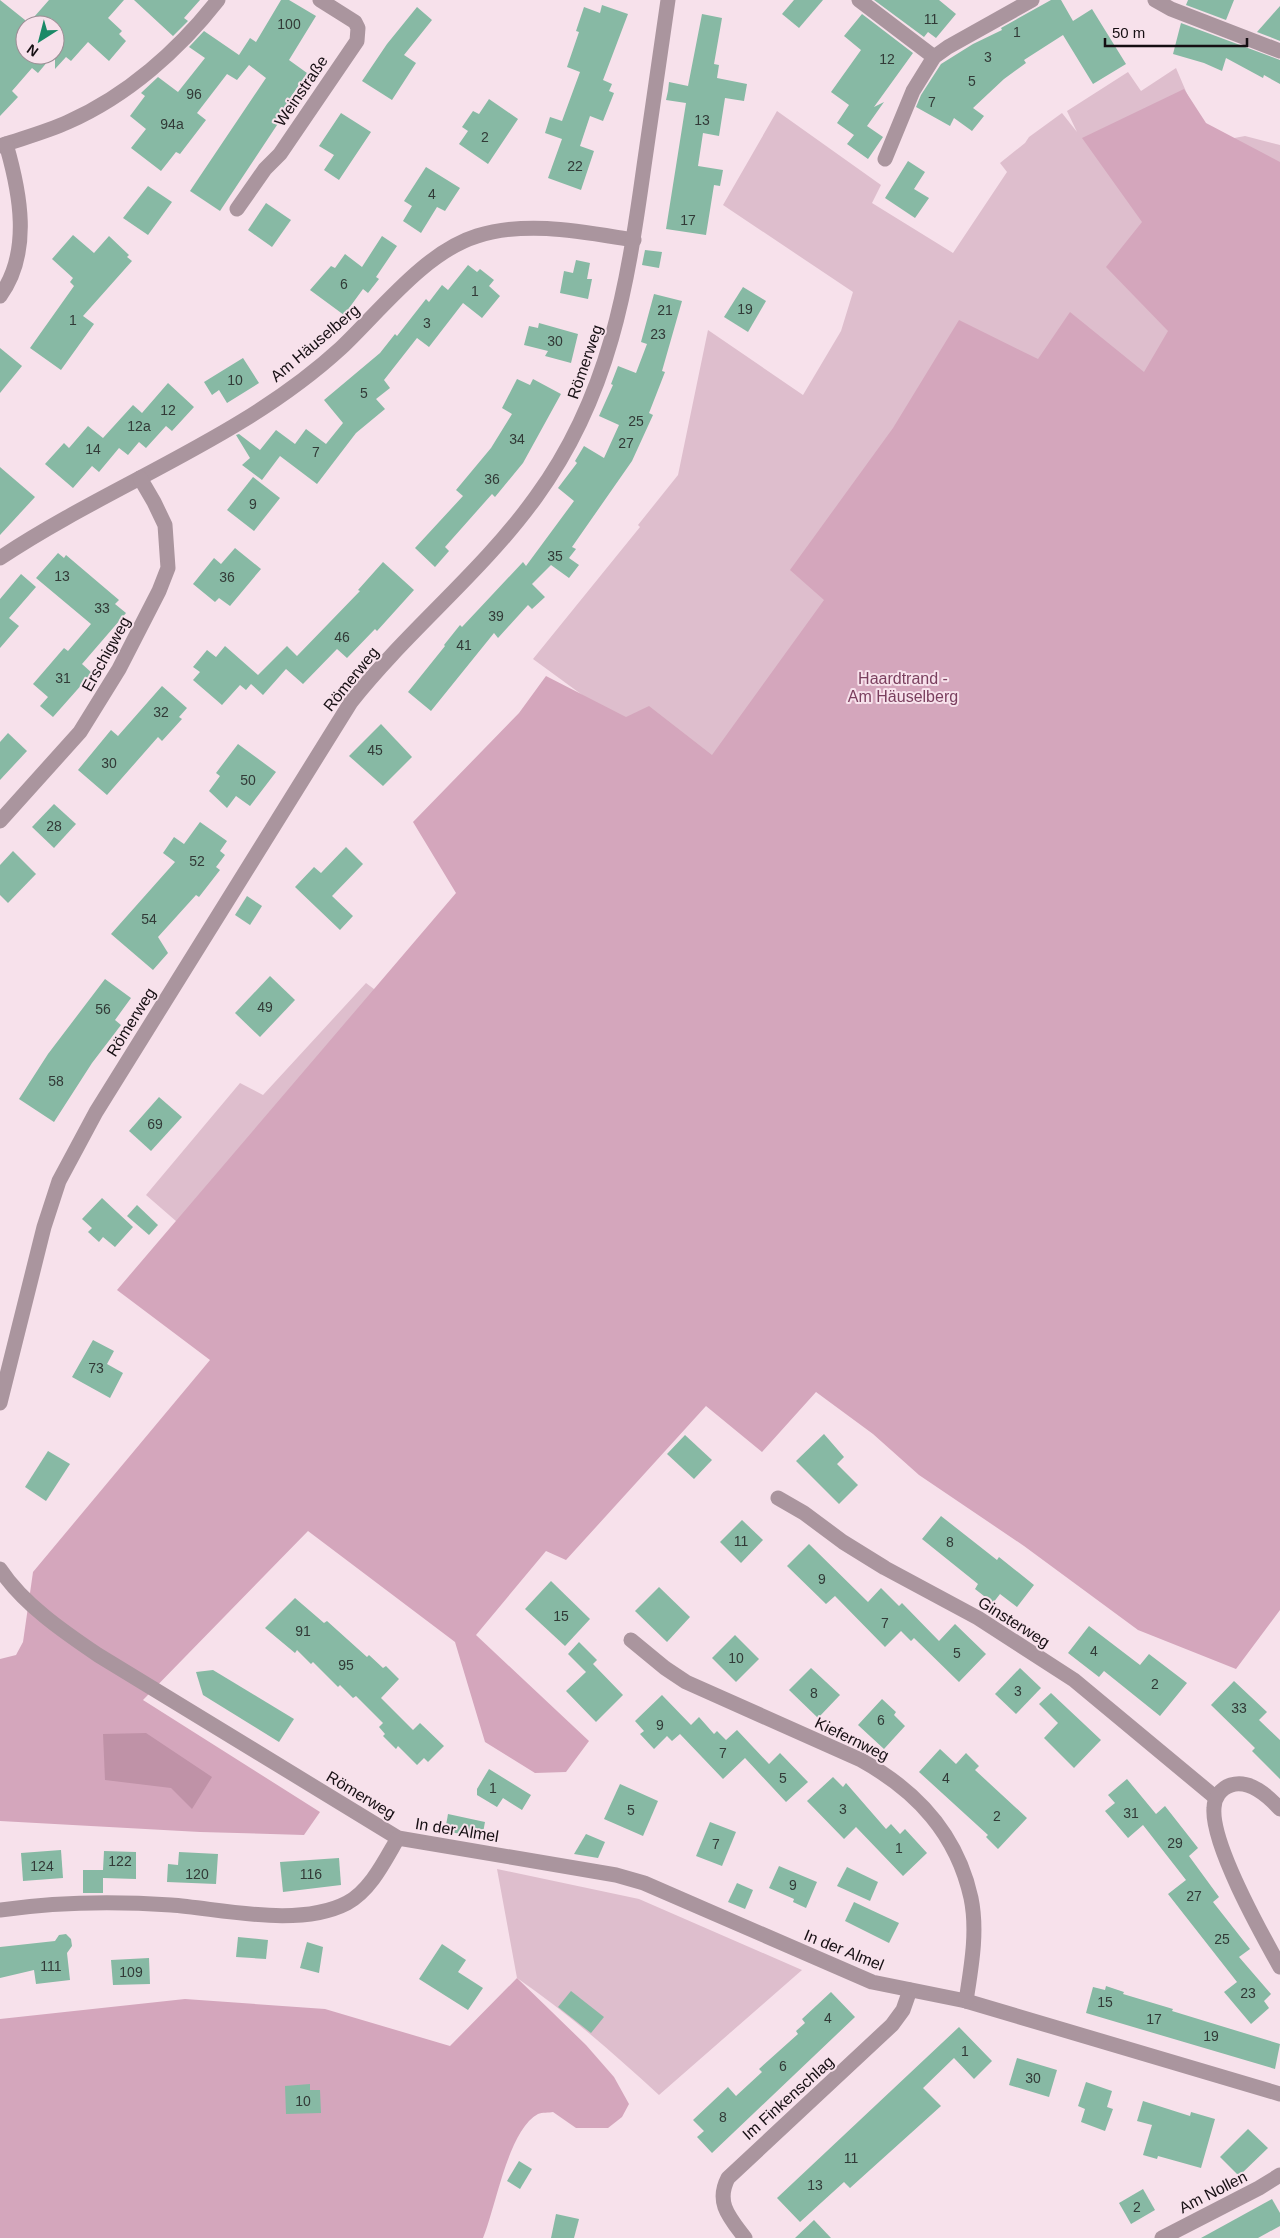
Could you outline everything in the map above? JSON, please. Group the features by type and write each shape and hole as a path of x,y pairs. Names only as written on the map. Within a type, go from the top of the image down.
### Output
{"street":[{"path":"0,296 12,275 19,250 20,226 15,179 3,145 67,123 106,103 130,86 158,62 218,0"},
{"name":"Weinstraße","path":"237,209 265,169 280,154 356,41 358,28 355,22 320,0"},
{"name":"Römerweg","path":"0,1404 44,1227 59,1181 75,1147 351,702 400,645 512,528 556,468 576,435 597,388 621,304 634,240 668,0"},
{"path":"859,0 934,57"},
{"path":"885,160 913,91 934,57 948,47 1032,0"},
{"path":"1155,0 1174,4 1280,51"},
{"name":"Am Häuselberg","path":"0,558 58,523 223,432 306,378 339,349 412,277 434,258 452,246 476,236 495,231 529,227 634,240"},
{"name":"Erschigweg","path":"0,821 80,732 119,669 160,591 168,568 165,525 140,478"},
{"name":"Ginsterweg","path":"778,1498 804,1513 843,1542 876,1563 978,1618 1074,1680 1216,1798"},
{"name":"Römerweg","path":"0,1569 56,1627 98,1655 398,1838 373,1878 360,1893 347,1903 318,1913 293,1916 169,1905 75,1904 31,1906 0,1910"},
{"name":"Kiefernweg","path":"631,1640 665,1668 686,1682 861,1760 885,1773 909,1791 930,1813 949,1842 963,1873 971,1899 973,1957 966,2001"},
{"path":"1280,1809 1261,1792 1243,1784 1226,1786 1216,1798 1214,1815 1219,1838 1248,1907 1280,1967"},
{"name":"In der Almel","path":"398,1838 616,1875 644,1882 872,1982 966,2001 1280,2094"},
{"name":"Im Finkenschlag","path":"745,2238 725,2211 723,2196 728,2178 892,2025 903,2010 910,1990"},
{"name":"Am Nollen","path":"1162,2238 1259,2188 1280,2175"}],"green space":[{"name":"Haardtrand - Am Häuselberg","path":"1176,68 1208,143 1245,136 1280,145 1280,378 260,1294 146,1195 240,1083 263,1095 366,983 399,1008 585,697 533,659 640,527 638,525 678,475 708,330 803,395 841,331 853,292 723,205 777,111 881,185 872,203 953,253 1007,172 1000,163 1025,143 1029,137 1062,113 1077,132 1067,111 1128,72 1141,91"},
{"path":"1184,89 1206,123 1280,162 1280,1610 1236,1669 1138,1630 1024,1546 919,1475 873,1434 816,1392 762,1452 706,1406 566,1560 546,1551 476,1635 589,1741 566,1772 535,1773 485,1742 455,1642 308,1531 143,1700 320,1812 304,1835 200,1832 0,1821 0,1659 16,1655 23,1642 33,1572 210,1360 117,1290 456,893 413,822 519,713 546,676 626,717 649,706 712,755 824,600 790,570 893,428 959,320 1038,359 1070,312 1144,372 1168,331 1106,267 1142,222 1082,138"},
{"path":"497,1869 639,1899 802,1970 659,2095 590,2034 517,1978"},
{"path":"517,1978 586,2045 614,2077 629,2104 622,2117 608,2128 576,2128 553,2112 538,2114 528,2123 511,2152 483,2238 0,2238 0,2019 185,1999 325,2009 450,2046"}],"shaded area":[{"path":"146,1733 212,1777 192,1809 171,1788 105,1780 103,1734"}],"building":[{"path":"0,0 19,15 15,15 15,65 45,65 38,73 32,68 12,91 18,97 0,116"},
{"path":"49,0 124,0 108,18 122,31 119,34 126,41 109,61 88,42 71,61 65,58 65,15 36,15"},
{"path":"134,0 200,0 184,18 188,21 173,36"},
{"path":"281,0 289,0 316,16 289,60 307,73 276,119 279,122 220,211 190,191 266,78 249,65 237,80 227,74 197,113 206,120 180,154 176,152 161,171 131,148 146,129 130,116 145,96 141,93 158,77 178,92 205,58 189,47 204,31 239,55 250,38 256,42"},
{"path":"794,0 823,0 799,28 782,14"},
{"path":"874,0 939,0 956,14 936,38 928,32 924,37"},
{"path":"1051,0 1061,0 1073,21 1092,9 1126,64 1093,84 1063,35 1024,60 1026,63 1004,79 973,108 984,116 972,131 954,118 950,126 916,107 921,95 941,64"},
{"path":"1188,0 1234,0 1226,20 1186,5"},
{"path":"602,5 628,14 603,80 612,84 609,91 614,93 603,121 590,116 580,146 594,151 581,190 548,178 562,139 545,133 550,117 562,121 580,72 567,67 579,32 576,31 584,7 600,13"},
{"path":"1280,6 1280,41 1257,32"},
{"path":"417,7 432,20 404,55 416,63 392,100 362,81 387,44"},
{"path":"702,14 722,18 714,64 719,65 717,78 747,84 744,101 725,98 719,136 703,133 698,166 723,170 720,186 714,185 706,235 666,229 686,103 666,100 669,82 688,86"},
{"path":"862,14 913,53 874,107 884,102 867,126 883,137 868,159 847,144 854,135 837,123 849,105 831,92 861,50 844,36"},
{"path":"1181,23 1280,60 1280,84 1264,75 1263,78 1226,58 1222,71 1204,63 1173,54"},
{"path":"489,99 518,119 488,164 459,144 468,131 462,127 473,111 479,114"},
{"path":"341,113 371,132 339,180 324,170 334,155 319,146"},
{"path":"908,161 925,172 914,189 929,198 915,218 885,198"},
{"path":"426,167 460,188 445,211 437,207 421,233 403,221 412,206 404,201"},
{"path":"148,186 172,202 148,235 123,218"},
{"path":"266,203 291,220 272,247 248,230"},
{"path":"73,235 94,253 109,236 129,255 127,257 132,261 83,316 94,324 61,370 30,348 74,286 70,282 73,278 52,259"},
{"path":"382,236 397,246 376,277 379,279 368,293 363,289 344,315 310,290 331,266 335,268 345,254 362,267"},
{"path":"645,250 662,252 659,268 642,265"},
{"path":"576,260 590,263 587,279 592,279 588,299 560,293 564,271 573,273"},
{"path":"468,265 477,272 480,269 494,280 489,286 500,296 482,318 463,303 429,347 417,338 384,380 390,388 376,399 385,409 356,433 317,484 280,456 262,480 242,465 250,458 236,435 239,434 260,450 276,430 295,444 306,429 326,444 343,423 324,400 380,353 395,334 397,336 426,299 429,302 442,285 448,290"},
{"path":"743,287 766,301 748,332 724,317"},
{"path":"654,294 682,301 662,371 665,372 649,413 653,415 632,461 572,547 576,549 569,558 579,565 569,578 551,565 532,584 545,597 532,609 528,605 498,638 494,633 431,711 408,692 460,625 462,627 523,562 526,566 574,501 558,488 577,463 575,461 584,446 604,458 619,425 599,416 613,385 611,384 618,366 636,373 647,344 641,342"},
{"path":"539,323 578,334 571,363 545,356 548,351 524,345 529,326 538,328"},
{"path":"0,348 22,366 0,393"},
{"path":"243,358 259,383 227,403 219,390 212,395 204,382"},
{"path":"517,379 530,385 533,379 561,394 523,463 495,497 492,494 445,547 449,551 435,567 415,548 463,496 456,490 491,448 512,414 502,408"},
{"path":"168,383 194,407 172,431 166,426 146,448 139,442 128,455 119,448 99,472 92,466 73,488 45,464 64,443 69,448 88,426 103,438 133,405 142,413"},
{"path":"0,467 35,497 0,535"},
{"path":"253,477 280,498 254,531 227,510"},
{"path":"235,548 261,569 230,606 219,598 215,602 193,584 214,558 221,564"},
{"path":"58,553 64,558 66,555 119,600 115,604 126,613 82,664 92,673 53,717 40,706 48,697 33,684 64,648 68,651 91,624 36,578"},
{"path":"383,562 414,590 377,631 375,629 347,658 337,649 303,684 286,669 263,695 251,684 246,690 240,685 222,705 193,680 200,672 193,667 207,650 216,657 225,646 258,675 287,646 297,656 360,591 358,590"},
{"path":"21,574 36,587 9,618 19,626 0,648 0,599"},
{"path":"162,686 187,708 179,717 182,719 162,741 158,737 107,795 78,770 111,730 118,736"},
{"path":"381,724 412,757 383,786 349,756"},
{"path":"8,733 27,751 0,780 0,742"},
{"path":"238,744 276,772 250,806 236,796 227,808 209,791 220,776 216,773"},
{"path":"54,804 76,824 54,848 32,827"},
{"path":"200,822 227,841 220,851 225,855 216,867 220,870 199,897 196,895 158,937 168,953 153,970 111,934 175,862 163,853 174,837 184,844"},
{"path":"346,847 363,864 332,896 353,916 340,930 295,887 314,867 321,873"},
{"path":"13,851 36,874 8,903 0,895 0,865"},
{"path":"247,896 262,906 250,925 235,915"},
{"path":"270,976 295,1000 260,1037 235,1013"},
{"path":"105,979 131,998 115,1020 121,1025 92,1063 54,1122 19,1099 48,1054"},
{"path":"159,1097 182,1117 151,1151 129,1131"},
{"path":"102,1198 133,1227 115,1247 103,1237 99,1242 88,1232 92,1228 82,1219"},
{"path":"137,1205 158,1225 149,1235 127,1216"},
{"path":"93,1340 114,1351 107,1364 123,1373 110,1398 72,1377"},
{"path":"824,1434 844,1457 837,1464 858,1485 839,1504 796,1461"},
{"path":"685,1435 712,1460 694,1479 667,1454"},
{"path":"48,1451 70,1464 46,1501 25,1487"},
{"path":"941,1516 997,1560 999,1557 1034,1585 1017,1607 1000,1594 993,1603 975,1589 978,1584 922,1539"},
{"path":"742,1520 763,1540 741,1563 720,1542"},
{"path":"809,1544 868,1602 881,1588 899,1606 902,1603 939,1641 955,1624 986,1654 959,1682 914,1638 911,1641 901,1631 885,1647 835,1596 826,1604 787,1566"},
{"path":"551,1581 590,1619 565,1646 525,1609"},
{"path":"659,1587 690,1617 667,1642 635,1611"},
{"path":"295,1598 324,1623 327,1621 367,1657 369,1655 383,1668 386,1666 399,1679 381,1698 413,1730 420,1723 444,1746 428,1762 424,1758 417,1765 398,1746 396,1749 383,1736 385,1734 379,1727 383,1723 356,1696 353,1698 340,1685 338,1687 313,1662 311,1664 297,1650 295,1653 265,1628"},
{"path":"1089,1626 1140,1665 1149,1654 1187,1683 1160,1716 1104,1671 1099,1677 1068,1653"},
{"path":"735,1635 759,1659 736,1682 712,1658"},
{"path":"579,1642 597,1660 593,1664 623,1695 596,1722 566,1691 586,1672 568,1654"},
{"path":"811,1668 840,1695 818,1718 789,1690"},
{"path":"1020,1668 1041,1688 1016,1714 995,1694"},
{"path":"213,1670 294,1719 279,1742 203,1695 196,1672"},
{"path":"1234,1681 1267,1712 1259,1720 1280,1740 1280,1779 1252,1751 1255,1748 1211,1705"},
{"path":"1051,1693 1101,1740 1074,1768 1044,1738 1058,1723 1039,1704"},
{"path":"662,1695 691,1725 699,1717 714,1734 717,1731 726,1740 737,1730 769,1764 780,1753 808,1782 786,1802 745,1758 723,1779 680,1734 672,1741 667,1736 654,1749 640,1734 644,1731 635,1721"},
{"path":"882,1699 896,1712 894,1715 905,1726 884,1749 858,1725"},
{"path":"940,1749 956,1764 966,1753 979,1766 975,1770 1027,1818 998,1849 986,1837 988,1835 919,1772"},
{"path":"489,1769 531,1795 522,1810 503,1798 497,1807 477,1795 477,1789"},
{"path":"833,1777 843,1787 846,1783 886,1829 891,1824 900,1834 905,1829 927,1853 903,1876 856,1827 844,1839 807,1801"},
{"path":"1127,1779 1156,1814 1165,1806 1198,1848 1189,1856 1219,1897 1213,1902 1250,1949 1239,1957 1271,1994 1264,2001 1269,2008 1251,2024 1224,1992 1237,1982 1168,1894 1186,1880 1143,1825 1128,1838 1105,1811 1115,1803 1108,1795"},
{"path":"620,1784 658,1801 643,1836 604,1819"},
{"path":"448,1814 485,1822 482,1838 445,1831"},
{"path":"710,1822 736,1832 722,1866 696,1856"},
{"path":"586,1834 605,1842 598,1858 574,1854"},
{"path":"61,1850 63,1878 23,1881 21,1853"},
{"path":"104,1851 136,1852 136,1879 103,1878 103,1893 83,1893 83,1870 103,1870"},
{"path":"179,1852 218,1854 216,1884 167,1882 168,1864 178,1865"},
{"path":"339,1858 341,1885 283,1892 280,1862"},
{"path":"779,1866 817,1882 806,1908 793,1902 794,1899 769,1888"},
{"path":"847,1867 878,1882 870,1901 837,1886"},
{"path":"737,1883 753,1890 745,1909 728,1902"},
{"path":"854,1902 899,1923 889,1943 845,1921"},
{"path":"66,1934 71,1939 72,1946 67,1953 70,1980 36,1984 34,1970 0,1978 0,1947 55,1941 59,1935"},
{"path":"238,1937 268,1940 266,1959 236,1957"},
{"path":"307,1942 323,1947 319,1973 300,1968"},
{"path":"442,1944 466,1960 458,1972 483,1988 468,2010 419,1979"},
{"path":"149,1958 150,1984 113,1985 111,1960"},
{"path":"1106,1986 1124,1992 1123,1994 1173,2009 1172,2011 1280,2044 1275,2069 1086,2013 1093,1987 1105,1990"},
{"path":"571,1991 604,2017 591,2033 558,2007"},
{"path":"831,1992 855,2017 712,2153 697,2137 704,2131 693,2120 728,2087 736,2096 762,2072 759,2069 798,2034 796,2031 805,2023 802,2019"},
{"path":"959,2027 992,2061 974,2079 954,2058 923,2088 941,2106 850,2188 844,2182 800,2222 777,2198"},
{"path":"1017,2058 1057,2070 1049,2097 1009,2085"},
{"path":"1086,2082 1112,2091 1107,2107 1113,2109 1105,2131 1081,2122 1085,2109 1078,2106"},
{"path":"310,2084 310,2090 320,2090 321,2113 286,2114 285,2086"},
{"path":"1143,2101 1190,2116 1191,2112 1215,2119 1201,2168 1158,2156 1157,2159 1143,2155 1152,2125 1137,2121"},
{"path":"1248,2129 1268,2148 1239,2176 1220,2157"},
{"path":"519,2161 532,2169 520,2189 507,2181"},
{"path":"1143,2189 1155,2210 1131,2224 1119,2203"},
{"path":"1272,2199 1280,2213 1280,2226 1258,2238 1201,2238"},
{"path":"556,2214 579,2219 574,2238 551,2238"},
{"path":"814,2220 831,2238 795,2238"}]}
